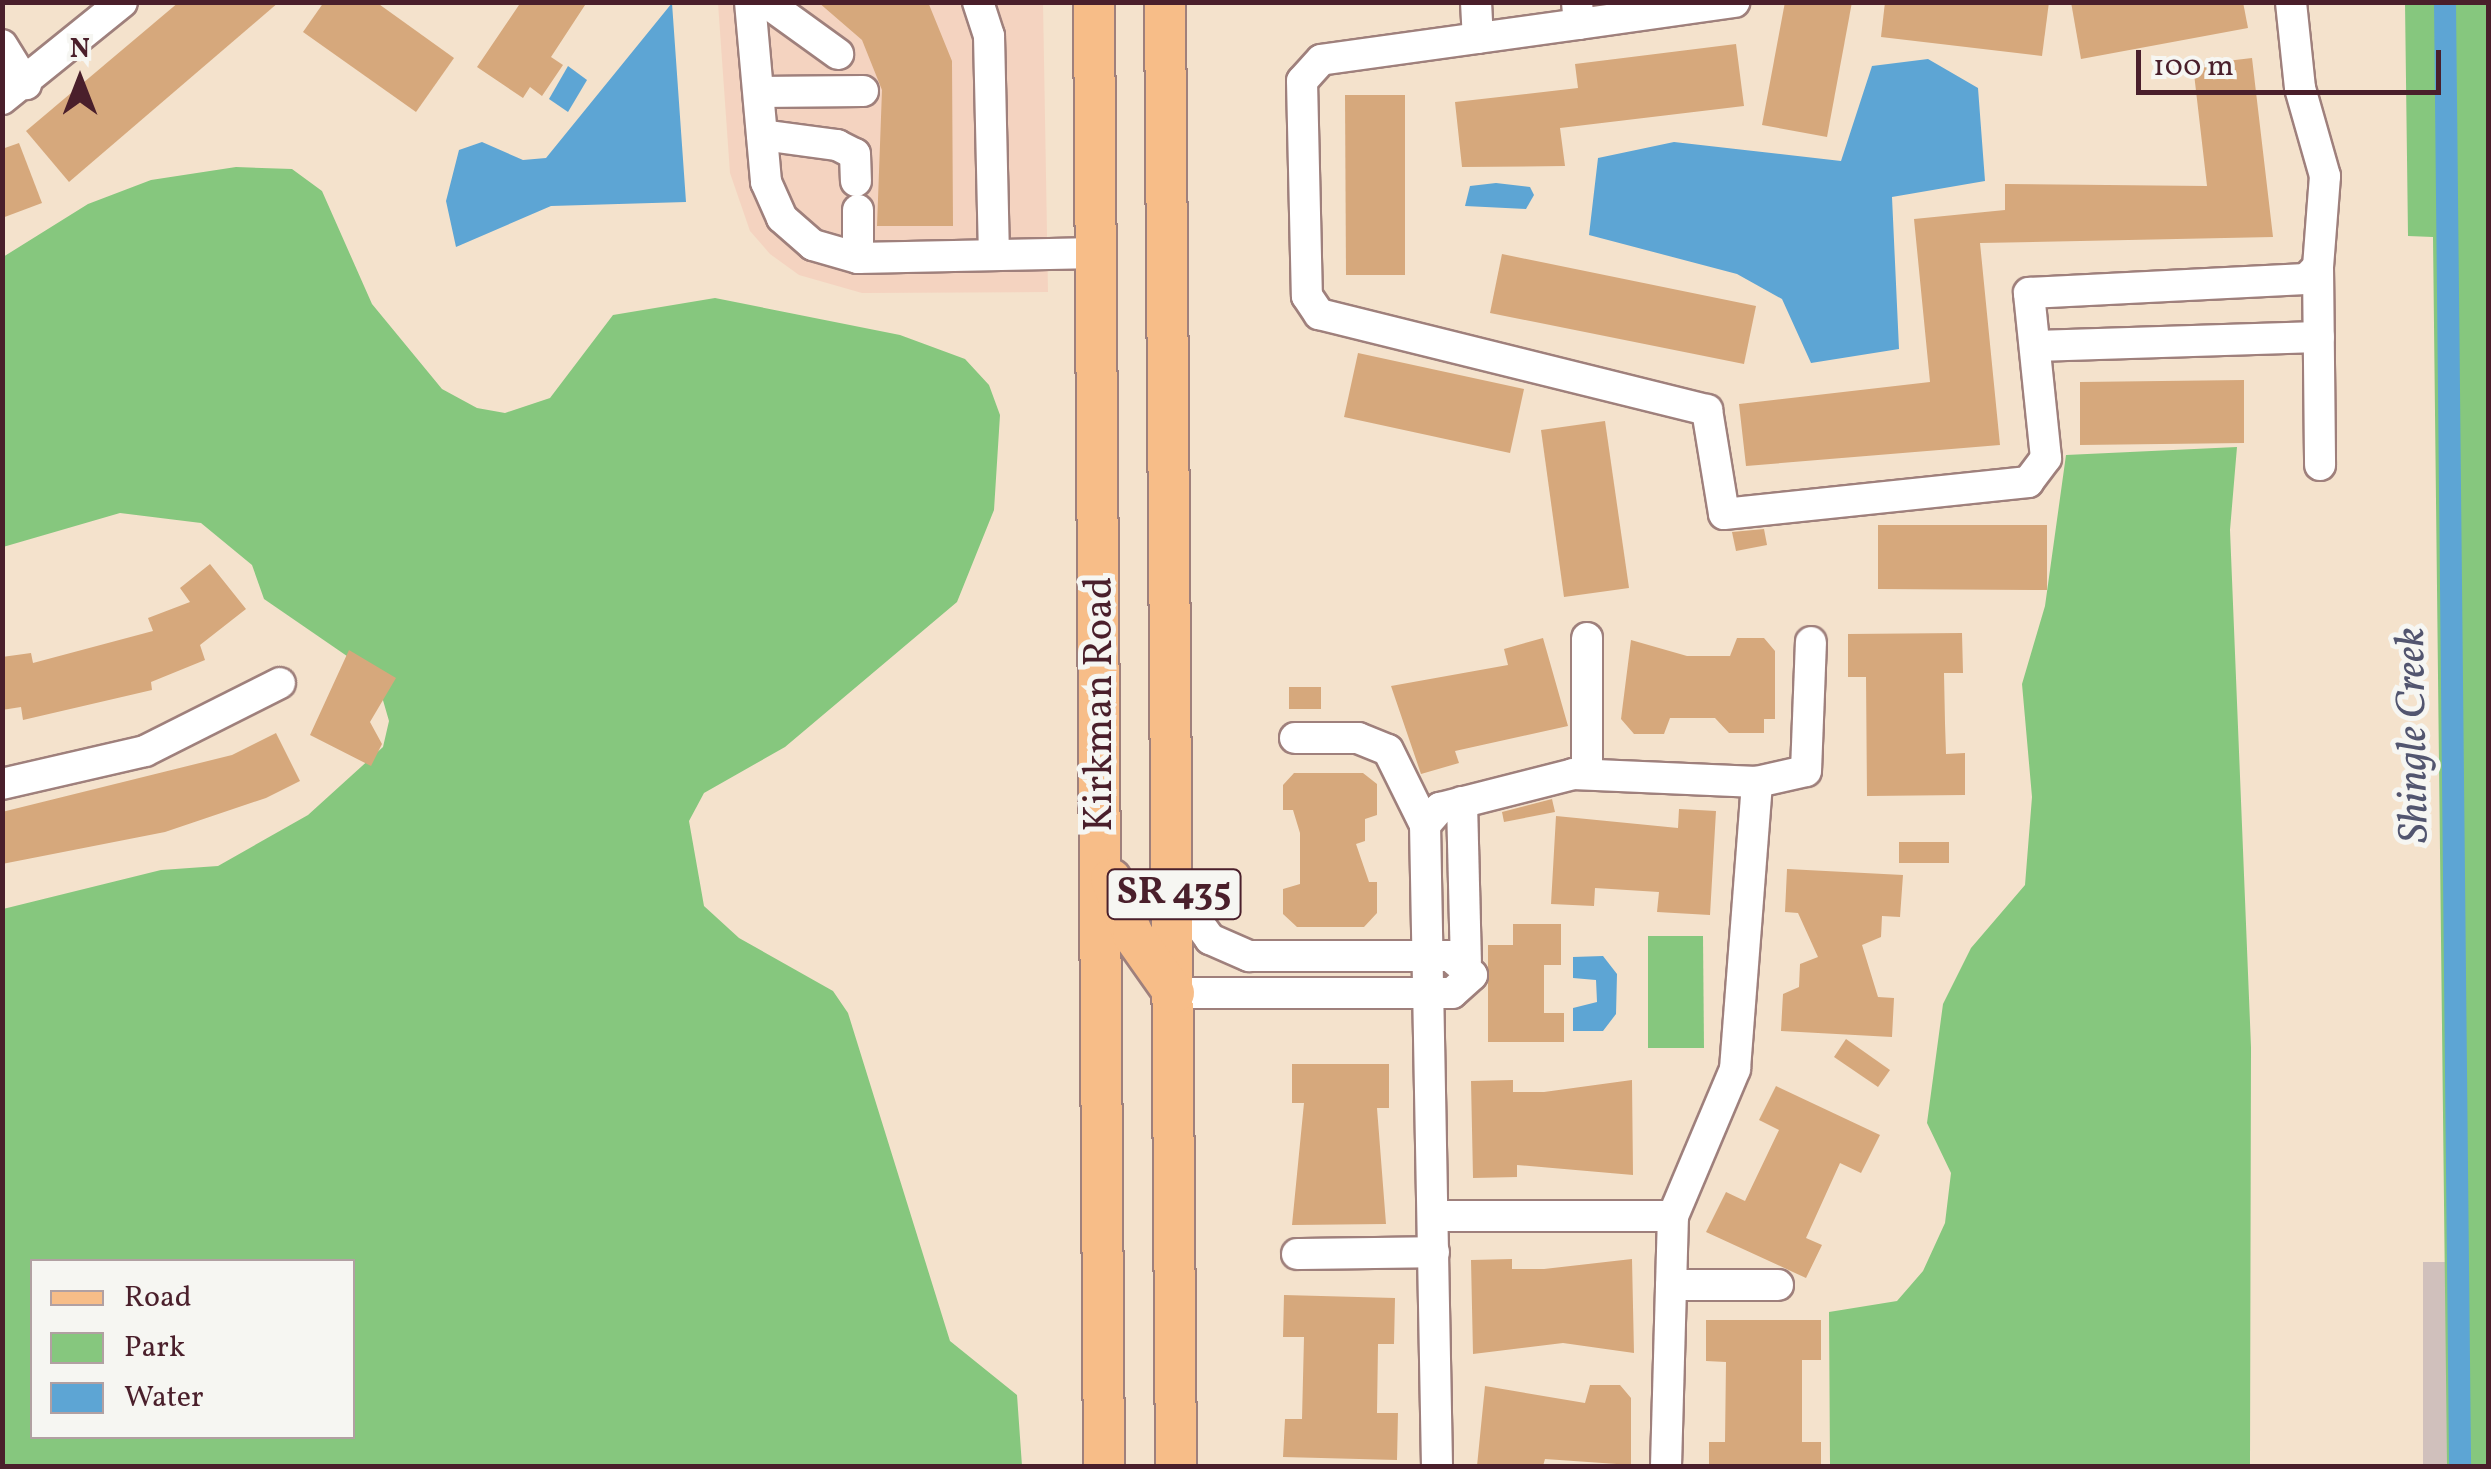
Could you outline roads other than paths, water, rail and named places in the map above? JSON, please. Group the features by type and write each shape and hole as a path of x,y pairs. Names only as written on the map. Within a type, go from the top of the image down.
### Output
{"main road":[{"name":"Kirkman Road","path":"1094,2 1104,1466"},
{"name":"Kirkman Road","path":"1164,2 1181,1458"},
{"path":"1102,857 1133,935 1174,992"}],"street":[{"path":"2,45 14,91 122,2"},
{"path":"750,2 762,135 782,218 814,245 858,258 1097,253"},
{"path":"766,2 838,54"},
{"path":"978,2 989,36 994,255"},
{"path":"1476,2 1478,38"},
{"path":"1734,2 1522,16 1478,38 1321,60 1302,80 1307,296 1320,314 1708,410 1724,514 2028,482 2046,458 2029,293 2050,286 2306,278 2318,268"},
{"path":"2291,2 2300,88 2325,176 2318,268 2320,465"},
{"path":"759,92 862,91"},
{"path":"762,135 846,149 855,154 858,258"},
{"path":"2034,346 2319,336"},
{"path":"1587,638 1587,774"},
{"path":"1426,825 1462,802 1587,774 1757,782 1806,771 1811,759 1810,642"},
{"path":"2,784 145,751 280,683"},
{"path":"1296,738 1358,738 1388,750 1426,825 1423,993 1435,1050 1437,1466"},
{"path":"1666,1466 1673,1216 1735,1069 1757,782"},
{"path":"1174,992 1423,993 1465,988 1462,802"},
{"path":"1174,890 1210,939 1249,956 1466,961"},
{"path":"1434,1216 1673,1216"},
{"path":"1298,1254 1434,1252"},
{"path":"1672,1284 1778,1285"}],"water":[{"path":"672,3 686,202 551,206 456,247 446,201 459,150 482,142 523,160 546,158"},
{"path":"1928,59 1978,88 1985,181 1892,197 1899,349 1811,363 1782,299 1737,274 1589,235 1598,158 1674,142 1841,161 1872,66"},
{"path":"568,66 587,80 568,112 549,99"},
{"path":"1496,183 1530,187 1534,195 1526,209 1465,206 1470,186"},
{"path":"1603,956 1617,974 1616,1014 1603,1031 1573,1031 1573,1008 1597,1002 1596,980 1573,978 1573,957"}],"waterway":[{"name":"Shingle Creek","path":"2445,2 2460,1466"}]}
